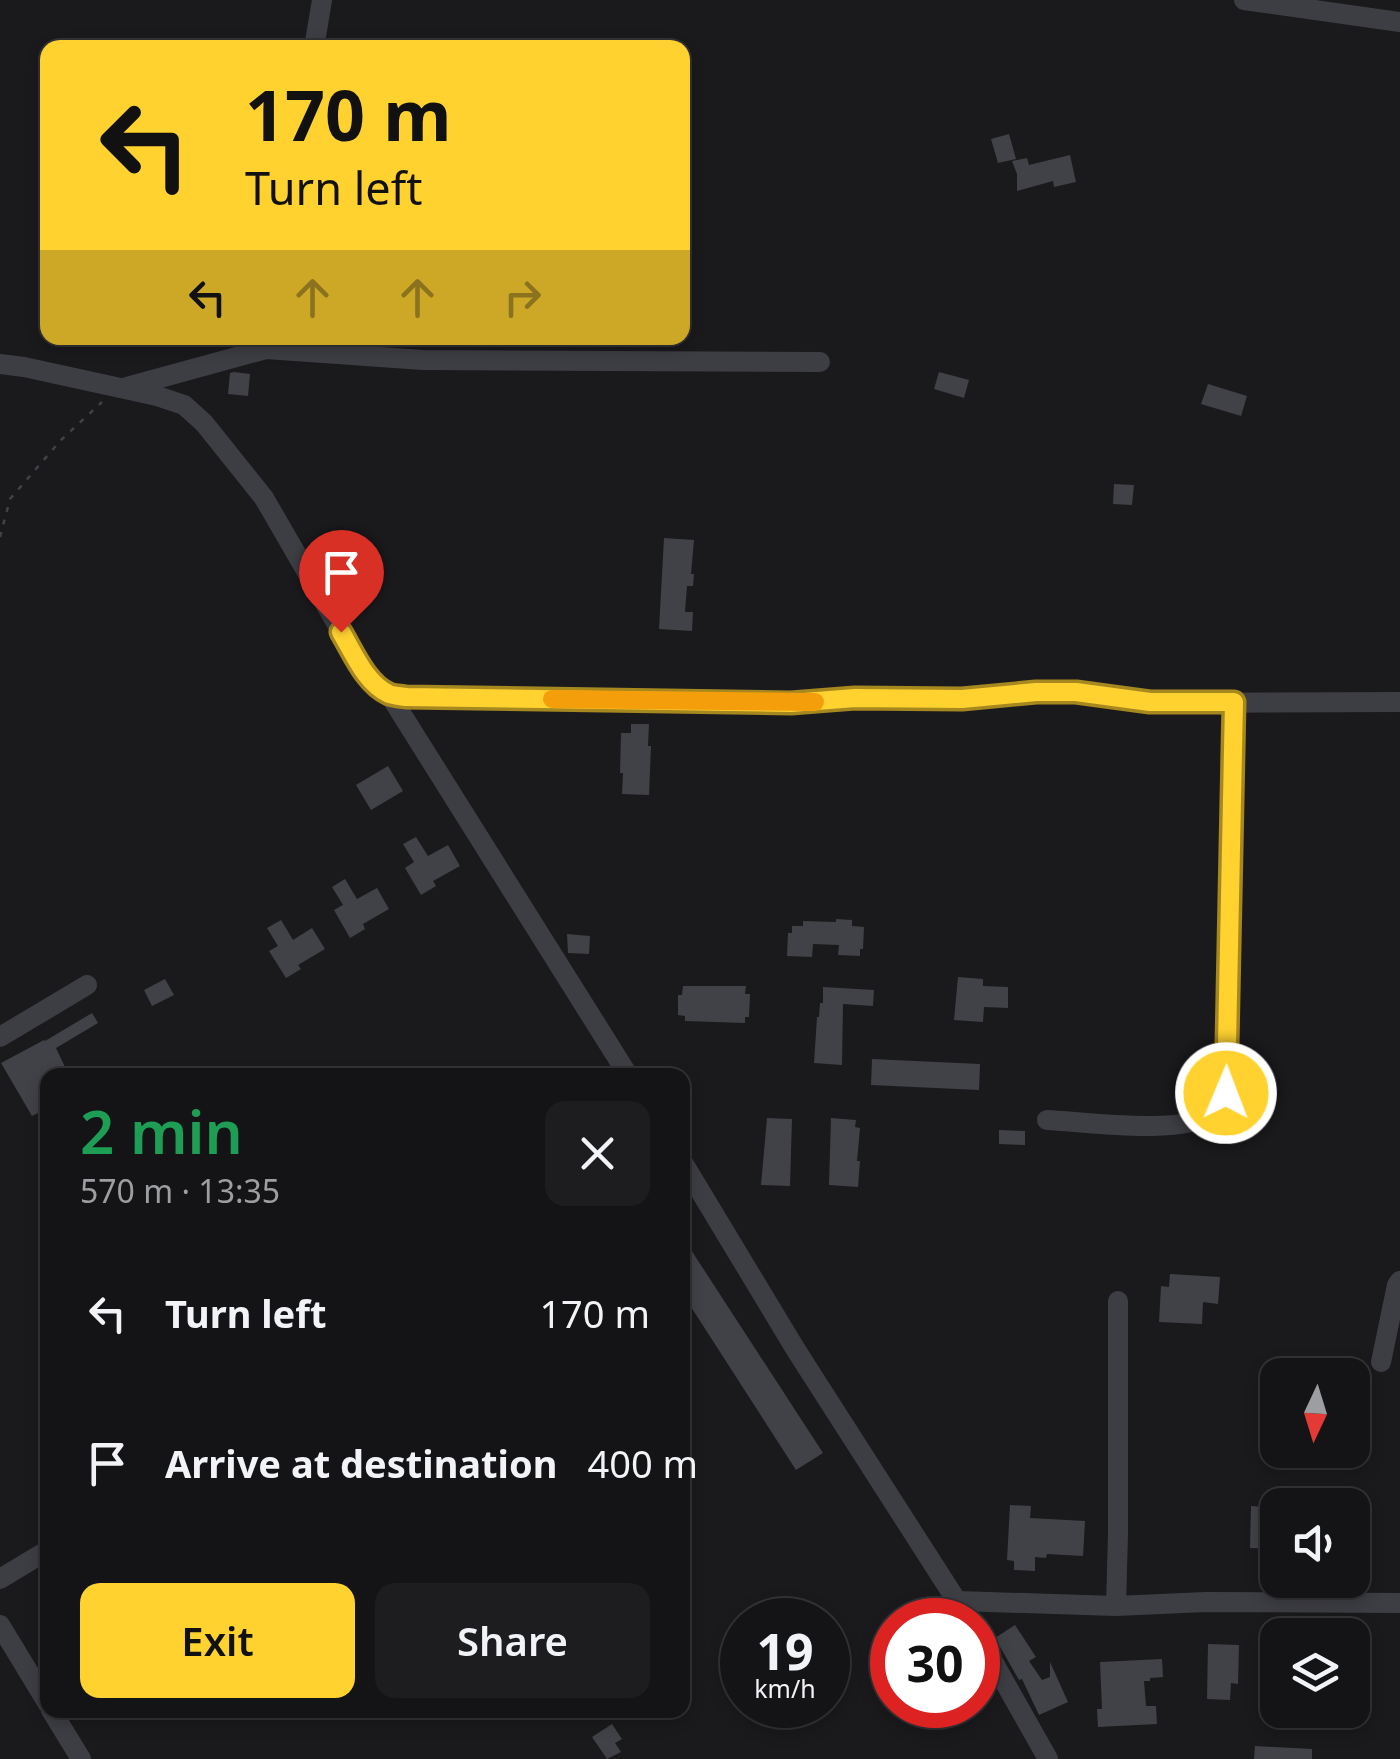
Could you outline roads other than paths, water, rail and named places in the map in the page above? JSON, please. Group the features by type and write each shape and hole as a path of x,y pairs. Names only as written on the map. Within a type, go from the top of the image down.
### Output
{"street":[{"path":"315,40 322,0"},
{"path":"1244,0 1400,22"},
{"path":"120,388 264,345"},
{"path":"277,345 423,360 820,362"},
{"path":"0,364 184,405 204,423 264,498 360,664 375,684 389,694 624,1068"},
{"path":"389,694 791,703 1076,692 1150,702 1400,702"},
{"path":"1047,1120 1159,1126 1204,1118 1221,1106 1226,1093 1234,702"},
{"path":"0,1037 87,985"},
{"path":"690,1174 796,1350 956,1598"},
{"path":"1381,1362 1400,1282"},
{"path":"1116,1606 1118,1301"},
{"path":"0,1579 40,1555"},
{"path":"1000,1602 1116,1606 1206,1602 1400,1603"},
{"path":"0,1625 40,1692"},
{"path":"1000,1674 1048,1759"},
{"path":"56,1718 81,1759"}]}
